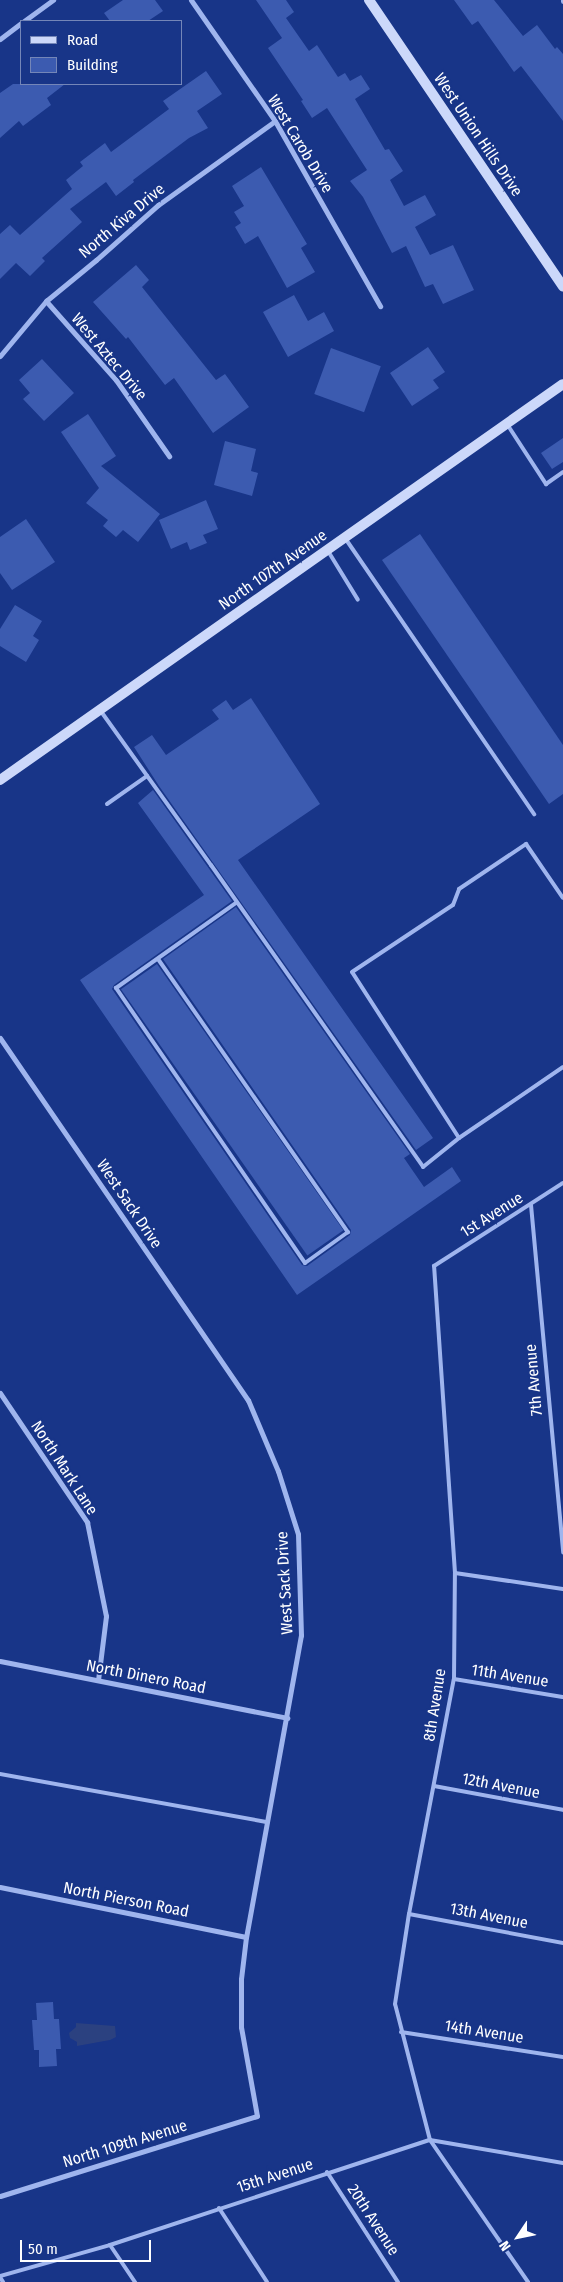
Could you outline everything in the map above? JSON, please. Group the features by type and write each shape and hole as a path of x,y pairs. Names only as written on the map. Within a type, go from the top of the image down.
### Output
{"main road":[{"name":"West Union Hills Drive","path":"369,0 563,287"},
{"name":"North 107th Avenue","path":"0,780 507,424 562,388"}],"street":[{"path":"26,20 53,0"},
{"name":"West Carob Drive","path":"191,0 275,121 380,306"},
{"path":"0,39 20,24"},
{"name":"North Kiva Drive","path":"0,356 46,301 158,205 275,121"},
{"name":"West Aztec Drive","path":"46,301 116,380 169,456"},
{"name":"West Sack Drive","path":"0,1038 248,1400 278,1471 298,1534 301,1635 246,1937 241,1979 241,2027 257,2116"},
{"name":"North Mark Lane","path":"0,1393 87,1522 106,1616 98,1680"},
{"name":"North Dinero Road","path":"0,1661 287,1718"},
{"name":"North Pierson Road","path":"0,1887 246,1937"},
{"name":"North 109th Avenue","path":"0,2196 257,2116"}],"lane":[{"path":"507,424 546,484 563,472"},
{"path":"345,538 534,814"},
{"path":"327,550 358,600"},
{"path":"100,710 238,902 423,1167 459,1138 563,1067"},
{"path":"107,804 147,776"},
{"path":"459,1138 352,972 453,905 459,889 526,844 563,898"},
{"path":"158,959 348,1232 305,1262 116,988 238,902"},
{"name":"1st Avenue","path":"434,1266 563,1183"},
{"name":"7th Avenue","path":"531,1205 563,1553"},
{"name":"8th Avenue","path":"434,1266 455,1573 454,1679 409,1914 395,2004 430,2140 528,2282"},
{"path":"455,1573 563,1589"},
{"name":"11th Avenue","path":"454,1679 563,1697"},
{"path":"0,1774 268,1822"},
{"name":"12th Avenue","path":"434,1786 563,1810"},
{"name":"13th Avenue","path":"409,1914 563,1943"},
{"name":"14th Avenue","path":"401,2032 563,2056"},
{"name":"15th Avenue","path":"0,2277 110,2245 327,2172 430,2140 563,2163"},
{"name":"20th Avenue","path":"327,2172 398,2282"},
{"path":"219,2208 267,2282"},
{"path":"110,2245 135,2282"},
{"path":"0,2277 3,2282"}],"water":[{"path":"76,2023 115,2026 116,2037 110,2040 77,2046 77,2042 70,2038 69,2033 76,2027"}],"building":[{"path":"123,0 155,0 163,11 150,20 109,20 104,13"},
{"path":"256,0 286,0 294,12 286,18 309,51 317,45 338,77 345,73 350,81 361,75 370,89 355,99 385,150 389,149 403,171 390,180 404,206 425,195 436,215 415,227 430,255 453,245 474,290 443,304 433,284 425,287 406,246 392,253 363,197 350,181 367,170 327,108 312,118 301,101 303,100 268,48 282,38"},
{"path":"454,0 494,0 523,36 537,25 555,49 557,47 563,54 563,121 521,66 514,72 478,21 472,25"},
{"path":"206,71 222,94 197,111 208,128 189,138 133,180 134,182 116,196 106,182 70,209 82,222 42,258 45,261 30,276 16,263 0,279 0,234 10,225 20,235 72,189 66,180 83,166 80,162 105,143 111,152 169,109 163,101"},
{"path":"13,84 64,85 47,98 51,105 23,126 19,121 0,138 0,93"},
{"path":"261,167 307,244 301,248 315,272 287,288 258,236 245,244 235,227 241,223 234,212 244,206 232,186"},
{"path":"136,265 149,280 142,287 216,380 225,374 249,407 213,433 174,378 165,385 128,337 126,339 93,302"},
{"path":"294,295 308,321 324,312 334,331 288,357 263,312"},
{"path":"428,347 445,372 433,380 439,388 412,406 390,373"},
{"path":"331,348 381,366 364,412 314,394"},
{"path":"42,359 74,393 44,421 23,399 30,393 19,380"},
{"path":"88,414 116,456 101,466 160,514 138,542 123,530 116,537 103,526 108,520 86,503 99,488 61,432"},
{"path":"563,438 563,462 552,469 541,453"},
{"path":"225,441 256,449 251,471 258,473 252,496 214,485"},
{"path":"206,500 218,529 203,535 207,543 190,550 187,542 171,549 159,520"},
{"path":"26,519 55,562 12,590 0,573 0,537"},
{"path":"420,534 563,745 563,794 549,804 382,560"},
{"path":"15,605 42,621 33,636 39,640 26,662 0,646 0,629"},
{"path":"251,698 320,804 238,860 433,1138 416,1150 159,786 134,747 152,735 166,755 219,719 212,710 226,700 233,710"},
{"path":"153,790 232,901 114,985 112,989 302,1265 307,1266 350,1235 351,1230 163,959 236,907 410,1154 404,1158 424,1187 452,1167 461,1181 297,1295 80,980 204,895 138,803"},
{"path":"157,964 343,1230 307,1255 121,989"},
{"path":"53,2002 54,2019 59,2019 61,2049 56,2049 57,2066 39,2067 39,2050 34,2050 32,2020 37,2020 36,2003"}]}
